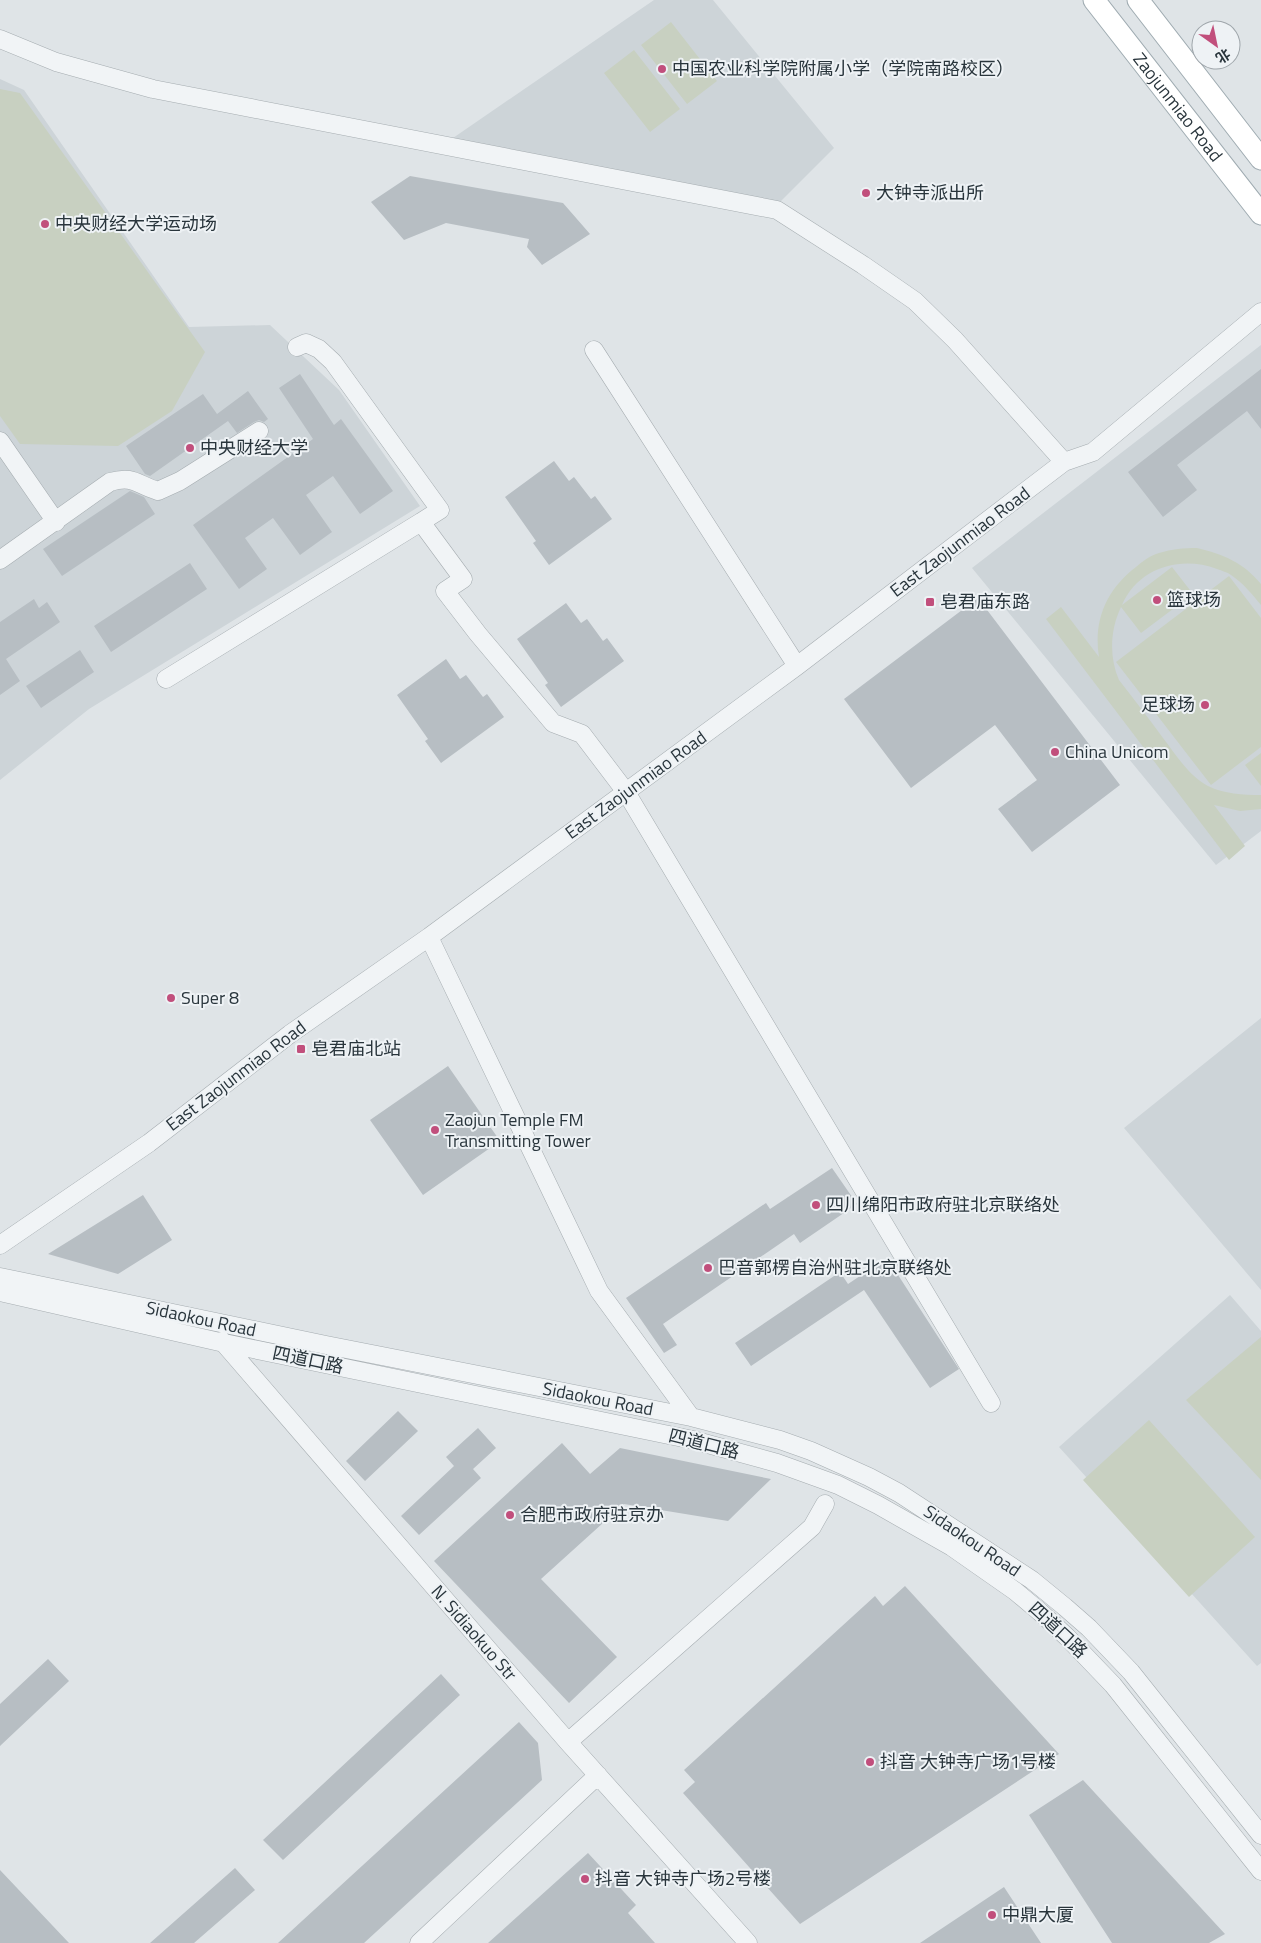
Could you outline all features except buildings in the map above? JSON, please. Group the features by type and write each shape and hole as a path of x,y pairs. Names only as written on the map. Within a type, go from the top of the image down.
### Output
{"main road":[{"name":"Zaojunmiao Road","path":"1094,0 1261,214"},
{"name":"Zaojunmiao Road","path":"1138,0 1261,159"}],"street":[{"path":"0,39 56,62 152,88 777,210 915,301 955,340 1064,462"},
{"name":"East Zaojunmiao Road","path":"0,1245 149,1143 290,1034 429,937 798,666 1064,462 1093,452 1261,312"},
{"path":"166,679 440,510 333,362 319,349 306,343 297,347"},
{"path":"594,350 798,666"},
{"path":"0,560 110,482 133,479 146,487 158,491 180,481 258,430"},
{"path":"0,442 56,522"},
{"path":"421,522 463,579 445,591 478,634 553,722 582,734 626,792 991,1403"},
{"path":"429,937 599,1291 691,1417"},
{"name":"Sidaokou Road","path":"0,1277 346,1349 691,1417 780,1440 811,1451 870,1477 899,1493 1032,1580 1089,1628 1132,1672 1261,1835"},
{"name":"四道口路","path":"0,1292 224,1343 693,1440 813,1475 878,1505 952,1548 1015,1591 1068,1637 1132,1707 1261,1871"},
{"name":"N. Sidiaokuo Str","path":"204,1319 568,1742 748,1943"},
{"path":"568,1742 812,1527 825,1504"},
{"path":"419,1943 598,1775"}],"shaded area":[{"name":"中国农业科学院附属小学（学院南路校区）","path":"654,0 713,0 834,148 780,202 453,138"},
{"name":"中央财经大学","path":"0,79 24,90 189,327 270,325 339,390 420,506 89,709 0,780"},
{"path":"1261,345 1261,831 1216,865 972,568"},
{"path":"1261,1018 1261,1290 1124,1128"},
{"path":"1230,1295 1261,1331 1261,1663 1257,1666 1059,1447"}],"green space":[{"path":"671,22 717,81 687,104 641,45"},
{"path":"634,50 680,109 650,132 604,73"},
{"path":"0,89 20,93 205,352 172,411 118,446 20,444 0,416"},
{"path":"1197,548 1224,556 1247,570 1261,584 1261,605 1239,582 1224,572 1203,565 1189,564 1175,564 1162,568 1138,582 1129,592 1122,605 1172,567 1193,594 1141,633 1121,607 1113,634 1112,653 1119,680 1178,758 1195,777 1208,786 1220,791 1261,795 1261,809 1240,811 1214,805 1245,846 1229,860 1046,619 1061,607 1099,657 1098,630 1100,618 1104,606 1117,585 1147,558 1153,555 1173,550"},
{"name":"足球场","path":"1229,576 1261,618 1261,747 1211,785 1116,662"},
{"path":"1261,753 1261,786 1245,765"},
{"path":"1261,1337 1261,1480 1186,1400"},
{"path":"1149,1420 1255,1537 1189,1597 1083,1480"}],"place":[{"name":"中国农业科学院附属小学（学院南路校区）","path":"662,69"},
{"name":"大钟寺派出所","path":"866,193"},
{"name":"中央财经大学运动场","path":"45,224"},
{"name":"中央财经大学","path":"190,448"},
{"name":"篮球场","path":"1157,600"},
{"name":"皂君庙东路","path":"930,602"},
{"name":"足球场","path":"1205,705"},
{"name":"China Unicom","path":"1055,752"},
{"name":"Super 8","path":"171,998"},
{"name":"皂君庙北站","path":"301,1049"},
{"name":"Zaojun Temple FM Transmitting Tower","path":"435,1130"},
{"name":"四川绵阳市政府驻北京联络处","path":"816,1205"},
{"name":"巴音郭楞自治州驻北京联络处","path":"708,1268"},
{"name":"合肥市政府驻京办","path":"510,1515"},
{"name":"抖音 大钟寺广场1号楼","path":"870,1762"},
{"name":"抖音 大钟寺广场2号楼","path":"585,1879"},
{"name":"中鼎大厦","path":"992,1915"}]}
